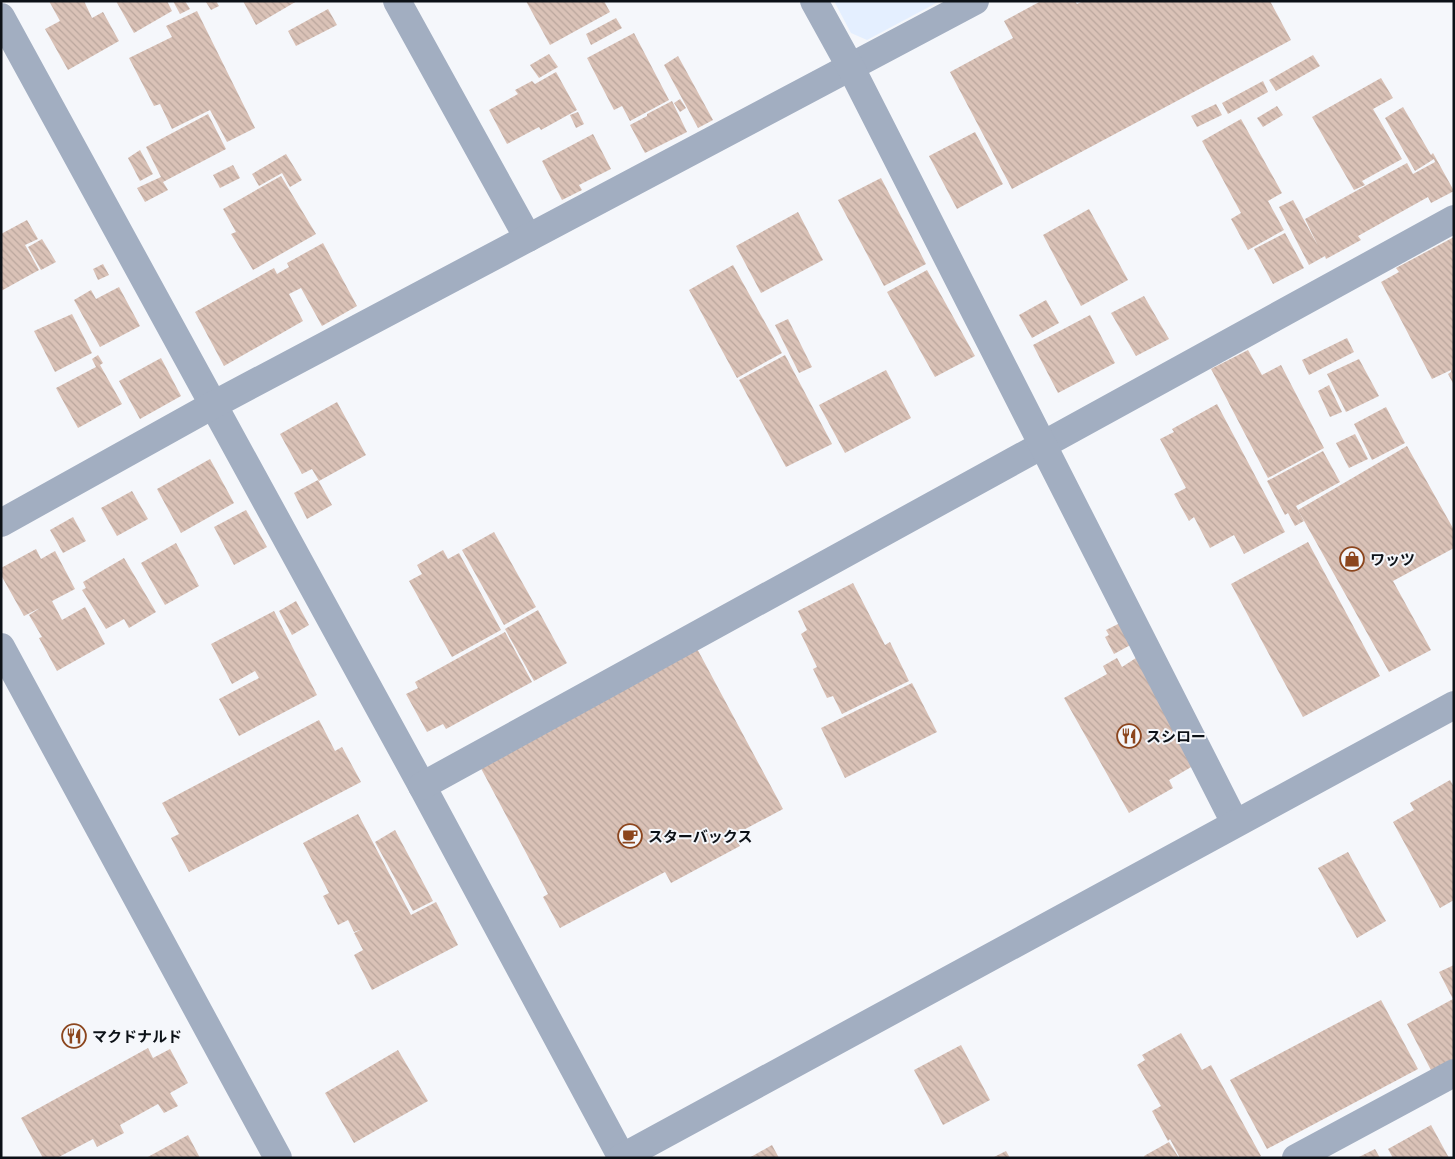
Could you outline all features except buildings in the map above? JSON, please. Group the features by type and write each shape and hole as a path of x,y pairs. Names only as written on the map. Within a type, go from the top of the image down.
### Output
{"street":[{"path":"397,1 528,238"},
{"path":"814,1 851,68 1044,444 1235,823"},
{"path":"1,523 213,405 975,1"},
{"path":"1,17 422,786 622,1158 1454,704"},
{"path":"422,786 1454,219"},
{"path":"1,647 278,1158"},
{"path":"1296,1158 1454,1073"}],"shaded area":[{"path":"834,1 940,1 867,40 851,33"}],"place":[{"name":"ワッツ","path":"1352,559"},
{"name":"スシロー","path":"1129,736"},
{"name":"スターバックス","path":"630,836"},
{"name":"マクドナルド","path":"74,1036"}]}
